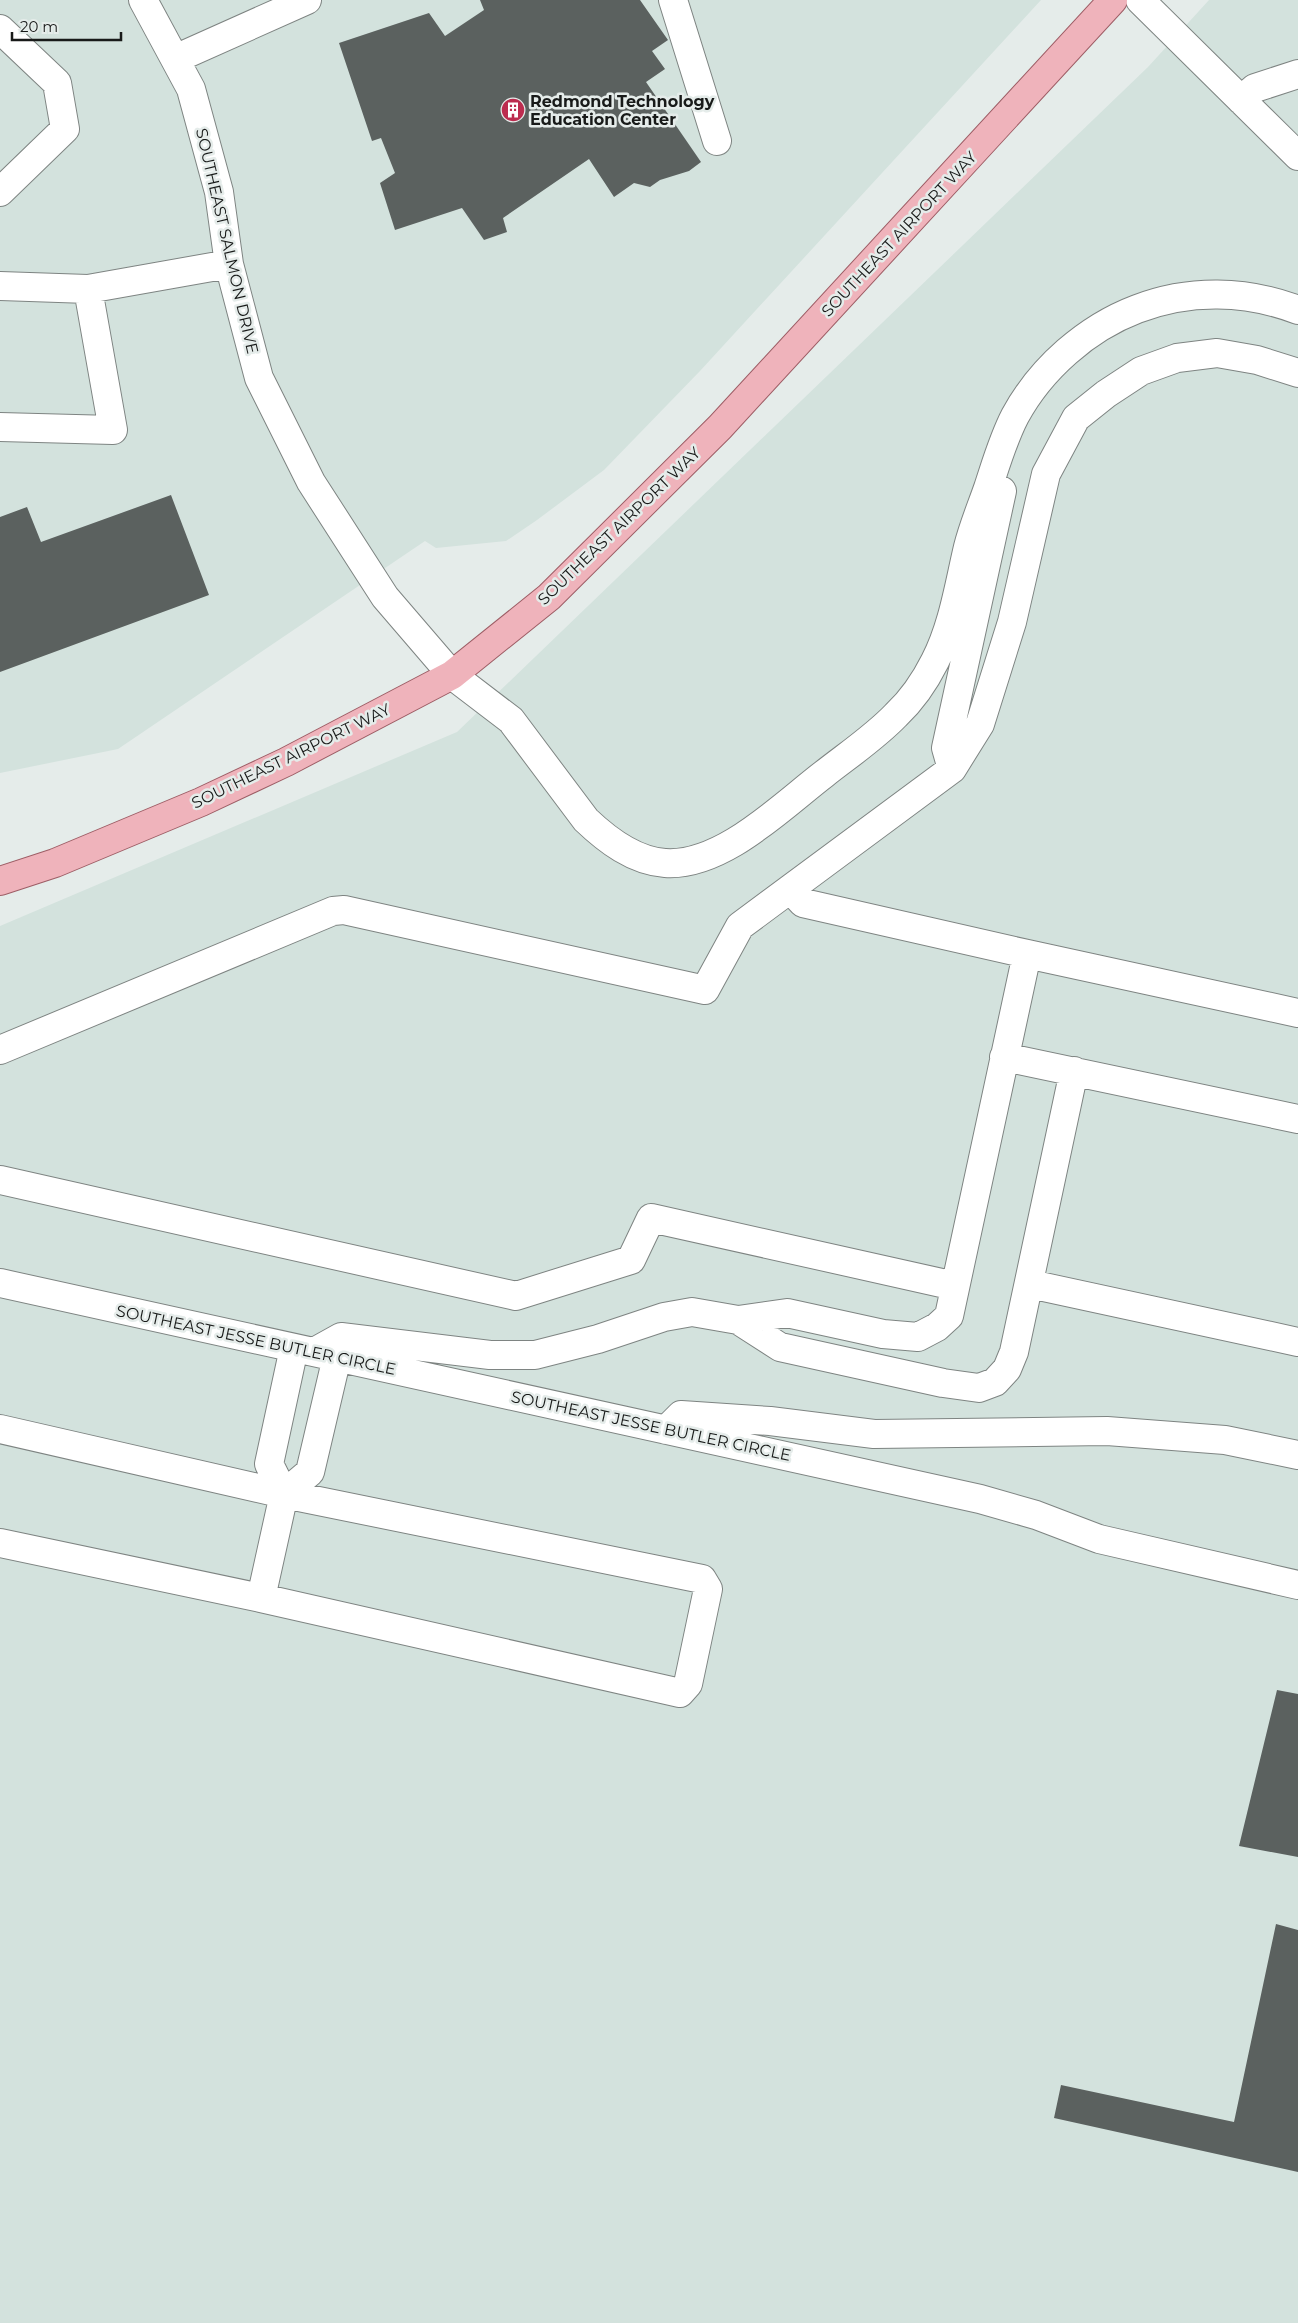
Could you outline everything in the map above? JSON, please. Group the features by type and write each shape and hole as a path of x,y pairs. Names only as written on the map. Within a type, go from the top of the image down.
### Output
{"main road":[{"name":"SOUTHEAST AIRPORT WAY","path":"0,881 55,863 201,802 286,762 452,675 549,598 720,427 1113,0"}],"street":[{"name":"SOUTHEAST SALMON DRIVE","path":"143,0 191,89 219,192 229,264 259,378 311,482 385,597 452,675"},
{"path":"175,59 307,0"},
{"path":"673,0 717,141"},
{"path":"1140,0 1298,156"},
{"path":"0,29 56,83 65,129 0,192"},
{"path":"1241,100 1255,88 1298,74"},
{"path":"0,286 88,289 229,264"},
{"path":"0,427 113,430 88,289"},
{"path":"452,675 512,720 586,820 613,844 647,860 666,863 701,858 734,842 750,831 879,731 912,698 926,678 945,639 969,543 1002,446 1016,416 1032,390 1052,366 1098,328 1126,313 1156,302 1188,295 1220,294 1251,296 1298,310"},
{"path":"0,1050 333,911 344,910 705,990 740,926 952,769 980,724 1012,622 1046,474 1076,418 1106,394 1141,371 1177,358 1217,353 1257,360 1298,373"},
{"path":"952,769 946,748 1009,462 1002,446"},
{"path":"790,889 803,903 1298,1014"},
{"path":"284,1494 269,1464 315,1353 341,1337 490,1355 535,1355 598,1339 664,1317 692,1312 738,1320 787,1314 883,1334 918,1337 937,1327 949,1316 1027,954"},
{"path":"1004,1057 1298,1119"},
{"path":"738,1320 780,1347 942,1383 979,1388 995,1382 1008,1369 1014,1352 1074,1071"},
{"path":"0,1180 516,1296 632,1260 651,1218 955,1286"},
{"name":"SOUTHEAST JESSE BUTLER CIRCLE","path":"0,1283 980,1499 1019,1509 1072,1530 1123,1546 1298,1585"},
{"path":"1030,1284 1298,1342"},
{"path":"261,1598 284,1494 310,1472 315,1353"},
{"path":"666,1430 681,1415 770,1421 874,1434 1107,1431 1225,1440 1298,1455"},
{"path":"0,1429 284,1494 702,1579 708,1589 688,1684 680,1693 261,1598 0,1543"}],"shaded area":[{"path":"0,0 1041,0 700,371 604,470 537,520 506,541 436,548 425,541 118,749 0,773"},
{"path":"1209,0 1298,0 1298,2323 0,2323 0,926 457,732 1148,67"}],"building":[{"name":"Redmond Technology Education Center","path":"480,0 640,0 668,40 652,51 665,69 646,82 701,162 689,171 660,180 650,187 634,183 614,197 589,159 503,218 507,232 484,240 462,208 395,230 380,183 395,173 381,138 372,141 339,43 429,13 445,36 484,10"},
{"path":"171,495 209,595 0,672 0,517 27,507 41,542"},
{"path":"1277,1690 1298,1694 1298,1857 1239,1846"},
{"path":"1276,1924 1298,1930 1298,2172 1054,2118 1061,2085 1234,2122"}],"place":[{"name":"Redmond Technology Education Center","path":"513,110"}]}
